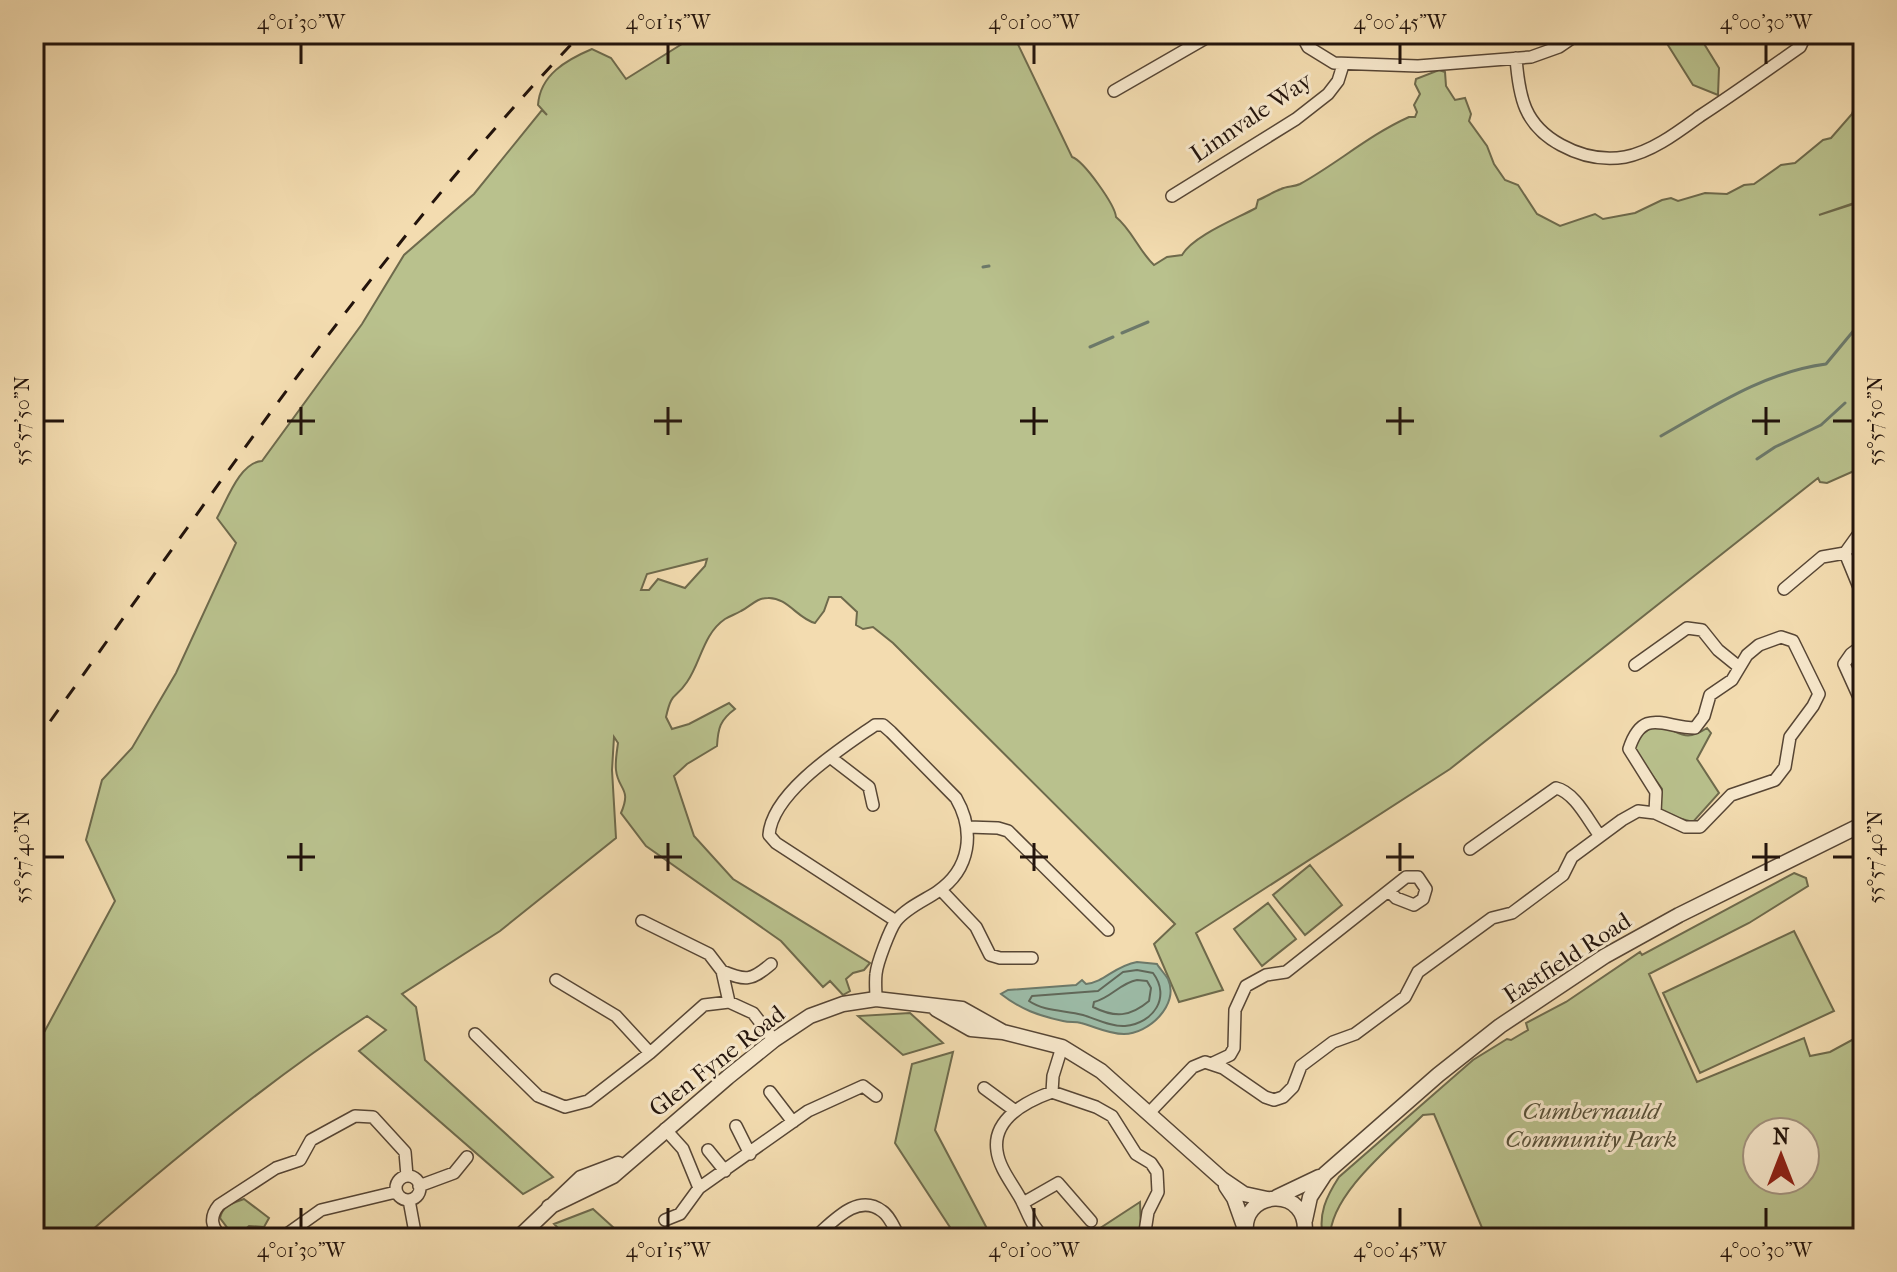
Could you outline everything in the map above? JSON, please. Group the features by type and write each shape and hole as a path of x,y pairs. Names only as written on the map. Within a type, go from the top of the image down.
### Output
{"street":[{"path":"1114,91 1213,34"},
{"path":"1301,34 1308,47 1334,63 1418,66 1531,57 1559,47 1578,34"},
{"path":"1516,58 1518,89 1529,119 1551,139 1577,154 1601,159 1627,157 1654,146 1685,127 1800,47 1806,34"},
{"name":"Linnvale Way","path":"1172,196 1296,119 1328,94 1338,81 1343,65"},
{"path":"1784,589 1822,557 1845,553 1863,528"},
{"path":"1845,553 1863,597"},
{"path":"1635,665 1687,628 1695,628 1702,630 1718,650 1739,667"},
{"path":"1213,1063 1265,1097 1274,1100 1283,1097 1293,1087 1301,1066 1333,1042 1355,1034 1405,997 1418,972 1492,918 1512,913 1563,875 1572,857 1638,811 1655,813 1685,827 1700,827 1731,795 1775,780 1785,767 1790,737 1819,694 1793,641 1781,637 1759,645 1747,655 1732,680 1710,695 1704,716 1695,728 1679,728 1671,722 1652,722 1634,734 1629,749 1656,792 1655,813"},
{"path":"1863,645 1844,664 1863,706"},
{"path":"876,999 876,971 896,921 941,890 964,862 969,839 963,810 956,798 883,725 875,725 816,766 792,792 769,826 769,835 776,843 896,921"},
{"path":"830,757 869,787 873,805"},
{"path":"1470,849 1556,788 1570,796 1600,836"},
{"name":"Eastfield Road","path":"1306,1231 1310,1197 1325,1174 1438,1075 1500,1026 1584,969 1679,915 1863,824"},
{"path":"968,827 1008,831 1108,930"},
{"path":"941,890 976,927 990,955 1032,958"},
{"path":"1149,1113 1193,1067 1230,1055 1234,1048 1235,1010 1246,986 1266,975 1286,972 1389,891"},
{"path":"642,921 709,954 722,971 729,1002"},
{"path":"722,971 741,979 756,976 771,964"},
{"path":"556,980 616,1016 650,1053"},
{"name":"Glen Fyne Road","path":"518,1238 581,1178 635,1155 774,1040 810,1016 843,1004 876,999 962,1009 1003,1032 1062,1047 1101,1071 1222,1179 1244,1194 1287,1200 1295,1205 1306,1231"},
{"path":"475,1034 538,1096 565,1107 588,1101 650,1053 704,1005 729,1002 753,1013 774,1040"},
{"path":"1052,1092 1053,1076 1062,1047"},
{"path":"665,1220 680,1214 699,1188 808,1111 863,1086 876,1096"},
{"path":"984,1088 1014,1110"},
{"path":"770,1092 793,1122"},
{"path":"1045,1238 1029,1219 997,1152 999,1134 1014,1110 1052,1092 1096,1107 1112,1116 1136,1154 1151,1163 1157,1172 1158,1192 1148,1212 1144,1238"},
{"path":"223,1238 214,1229 212,1221 219,1205 276,1168 300,1160 311,1140 355,1116 373,1117 405,1152 407,1176"},
{"path":"736,1126 750,1154"},
{"path":"665,1129 683,1149 699,1188"},
{"path":"708,1150 725,1171"},
{"path":"419,1186 454,1173 467,1157"},
{"name":"Eastfield Road","path":"1270,1199 1325,1174"},
{"path":"407,1176 414,1178 419,1186 418,1195 409,1200 399,1197 396,1192 396,1184 407,1176"},
{"name":"Glen Fyne Road","path":"1222,1179 1234,1198 1246,1235"},
{"path":"1023,1203 1058,1183 1091,1221"},
{"path":"271,1238 283,1237 321,1210 396,1192"},
{"path":"1246,1235 1248,1216 1253,1208 1270,1199"},
{"path":"409,1200 416,1238"},
{"path":"814,1238 858,1205 868,1205 882,1211 900,1238"}],"green space":[{"path":"698,34 1013,34 1072,157 1084,166 1098,184 1116,217 1154,265 1167,257 1182,255 1195,241 1256,208 1258,200 1300,184 1380,132 1415,117 1417,112 1414,105 1420,94 1416,79 1439,70 1445,72 1446,86 1455,100 1465,98 1471,114 1469,121 1505,180 1518,185 1537,214 1560,226 1595,214 1603,219 1635,213 1662,200 1671,198 1678,201 1705,193 1727,194 1744,185 1754,184 1781,165 1795,163 1823,140 1831,138 1852,114 1863,82 1863,200 1819,215 1863,201 1863,467 1827,483 1820,482 1818,478 1450,769 1196,933 1223,990 1179,1002 1154,944 1175,924 893,643 873,627 863,629 856,625 857,612 841,597 829,597 815,623 781,601 760,599 718,625 707,640 687,682 670,703 666,717 672,729 689,724 729,703 735,709 721,725 717,746 687,764 674,776 694,836 733,879 870,963 864,970 846,979 850,991 843,995 830,981 823,987 781,941 646,846 621,813 625,794 617,777 618,743 614,737 612,770 616,838 500,931 402,994 416,1007 425,1060 553,1177 523,1194 359,1051 386,1030 367,1016 221,1122 83,1238 34,1238 34,1051 115,901 86,840 102,780 132,748 176,673 236,543 217,518 230,492 247,468 262,461 362,324 404,255 474,194 542,110 547,115 538,105 549,77 573,58 592,49 611,58 626,79","holes":["707,559 705,566 685,588 658,579 649,590 641,590 647,574"]},
{"path":"1661,34 1698,34 1719,68 1718,95 1693,85"},
{"path":"1653,726 1685,735 1707,728 1711,733 1697,759 1719,793 1693,822 1663,814 1660,808 1662,789 1633,748 1635,740"},
{"path":"1310,865 1342,905 1305,935 1273,895"},
{"name":"Cumbernauld Community Park","path":"1794,873 1806,878 1808,886 1749,923 1649,974 1697,1082 1804,1038 1810,1056 1830,1052 1863,1034 1863,1238 1475,1238 1483,1230 1434,1114 1423,1115 1365,1171 1340,1204 1330,1238 1323,1238 1324,1206 1339,1177 1473,1060 1528,1030 1526,1023 1566,1002 1640,952 1642,955"},
{"path":"1268,903 1296,939 1262,966 1234,929"},
{"path":"1794,931 1834,1011 1700,1073 1663,993"},
{"path":"910,1013 943,1043 903,1055 858,1016"},
{"path":"953,1052 935,1130 992,1238 957,1238 895,1143 912,1064"},
{"path":"244,1199 269,1218 264,1227 249,1226 241,1233 229,1230 220,1218 221,1214 229,1205"},
{"path":"1140,1202 1141,1235 1138,1238 1085,1238"},
{"path":"593,1209 625,1238 568,1238 554,1224"}],"water":[{"path":"1137,962 1157,964 1171,989 1170,999 1160,1016 1133,1033 1113,1033 1079,1022 1046,1017 1023,1008 1001,994 1008,990 1076,985 1082,980 1086,984 1093,983"}],"waterway":[{"path":"983,267 989,266"},
{"path":"1122,333 1148,322"},
{"path":"1661,436 1761,382 1826,364 1863,322"},
{"path":"1090,347 1113,337"},
{"path":"1757,459 1821,425 1845,403"}],"railway":[{"path":"34,744 229,470 363,290 506,116 581,34"}]}
